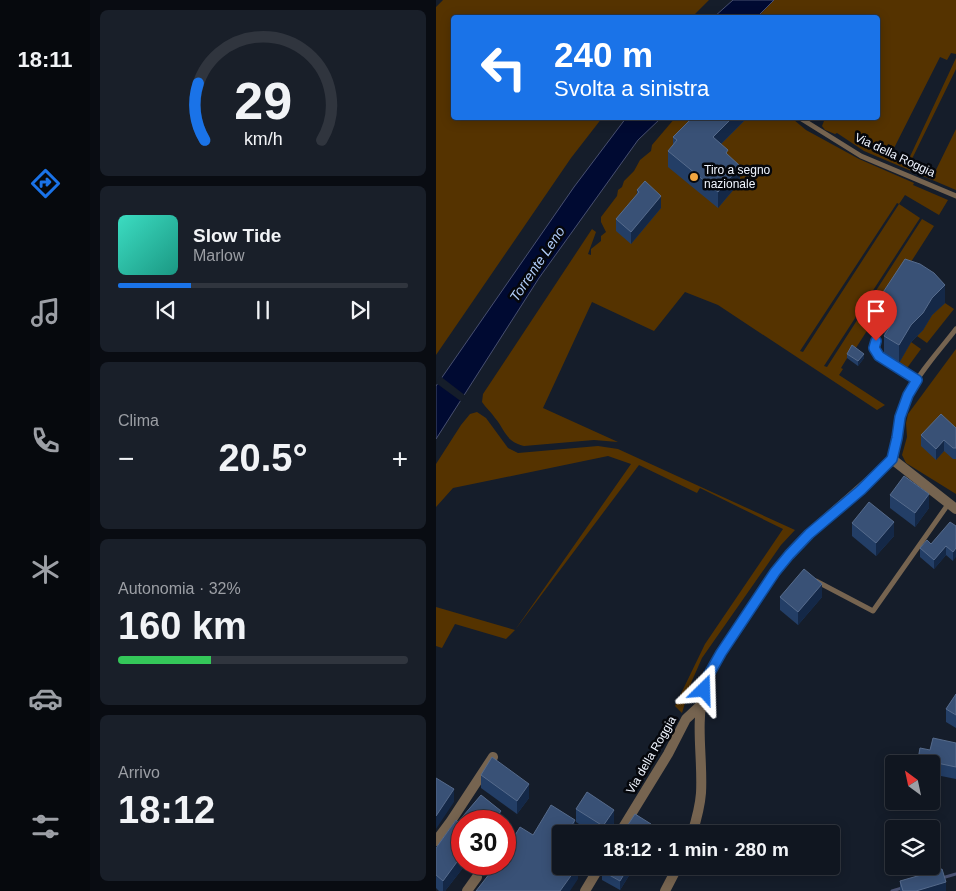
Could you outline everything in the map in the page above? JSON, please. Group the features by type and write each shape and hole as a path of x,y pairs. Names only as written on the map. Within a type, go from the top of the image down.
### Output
{"street":[{"path":"892,459 952,506"},
{"name":"Via della Roggia","path":"625,825 668,754 686,719 701,705 708,676 721,653 775,572 809,534 861,490 892,459"},
{"path":"694,825 701,794 699,734 701,705"},
{"path":"436,841 452,821 493,757"},
{"path":"585,891 595,875"},
{"path":"665,891 673,875"},
{"path":"467,891 477,877"}],"lane":[{"name":"Via della Roggia","path":"803,120 861,156 956,196"},
{"path":"892,459 900,417 908,395 917,380 956,329"},
{"path":"876,341 874,348 879,356 917,380"},
{"path":"814,579 873,611 952,506"}],"shaded area":[{"path":"443,0 709,0 694,15 451,15 451,120 600,120 571,158 436,355 436,7"},
{"path":"774,0 956,0 956,54 951,53 947,60 940,57 890,156 907,163 956,58 956,69 910,163 934,174 956,129 956,190 864,151 837,133 825,130 822,126 823,120 880,120 880,15 760,15"},
{"path":"673,120 794,120 806,130 859,159 948,200 939,215 905,195 899,204 920,218 824,366 827,367 922,219 934,226 854,351 852,350 839,375 885,405 877,410 718,305 685,292 654,331 592,302 543,408 618,442 594,440 524,446 506,435 482,402 483,394 592,229 596,232 588,254 591,255 591,249 601,241 601,236 606,232 601,222 601,217 617,196 618,190 622,187 624,181 634,171 640,160 651,151 652,145","holes":["897,203 899,204 803,352 800,351"]},
{"path":"945,303 954,309 927,343 917,336 932,315"},
{"path":"911,342 921,349 907,368 899,363"},
{"path":"956,349 956,494 906,463 902,455 907,437 906,423 908,414"},
{"path":"477,412 486,418 508,448 518,453 598,446 618,449 795,530 781,545 702,658 691,683 682,713 675,706 705,644 783,529 700,488 697,493 639,465 515,630 631,464 608,456 453,488 436,507 436,464 461,425 470,414"},
{"path":"436,607 515,630 506,639 455,624 442,648 436,646"}],"water":[{"path":"733,0 774,0 759,15 716,15"},
{"name":"Torrente Leno","path":"624,120 659,120 638,140 539,278 436,439 436,386 574,187"}],"pier":[{"path":"440,376 466,396 462,402 436,383"}],"building":[{"path":"690,120 730,120 713,137 728,150 726,153 740,166 718,192 668,151 677,140 673,137"},
{"path":"645,181 661,196 631,232 616,219 639,192 637,190"},
{"path":"905,259 920,264 934,273 945,285 911,325 899,345 884,336 893,322 872,309"},
{"path":"852,345 864,354 858,361 847,354"},
{"path":"941,414 956,428 956,448 953,448 944,440 936,449 921,435"},
{"path":"904,476 929,494 915,513 890,495"},
{"path":"869,502 894,522 876,543 852,523"},
{"path":"950,522 956,526 956,548 953,552 946,546 934,560 920,548 927,540 931,544"},
{"path":"804,569 822,584 798,612 780,597"},
{"path":"956,694 956,715 946,709"},
{"path":"933,738 956,743 956,767 940,764 940,755 919,755 920,748 930,750"},
{"path":"492,757 529,784 517,801 481,775"},
{"path":"436,778 454,789 436,816"},
{"path":"587,792 614,810 604,825 601,825 576,809"},
{"path":"481,795 500,810 468,810"},
{"path":"551,805 575,820 572,825 552,825 552,875 572,875 560,891 476,891 488,875 516,875 516,834 520,827 533,835"},
{"path":"635,814 651,824 650,825 628,825"},
{"path":"451,827 451,870 443,881 436,875 436,848"},
{"path":"942,869 946,882 916,891 903,891 900,881 921,875 940,875 940,870"},
{"path":"609,875 624,875 620,881"}],"waterway":[{"path":"942,878 956,874"},
{"path":"892,891 902,888"}],"place":[{"name":"Tiro a segno nazionale","path":"694,177"}],"route":[{"path":"704,690 708,676 721,653 775,572 809,534 861,490 892,459 900,417 908,395 917,380 879,356 874,348 876,341"}]}
